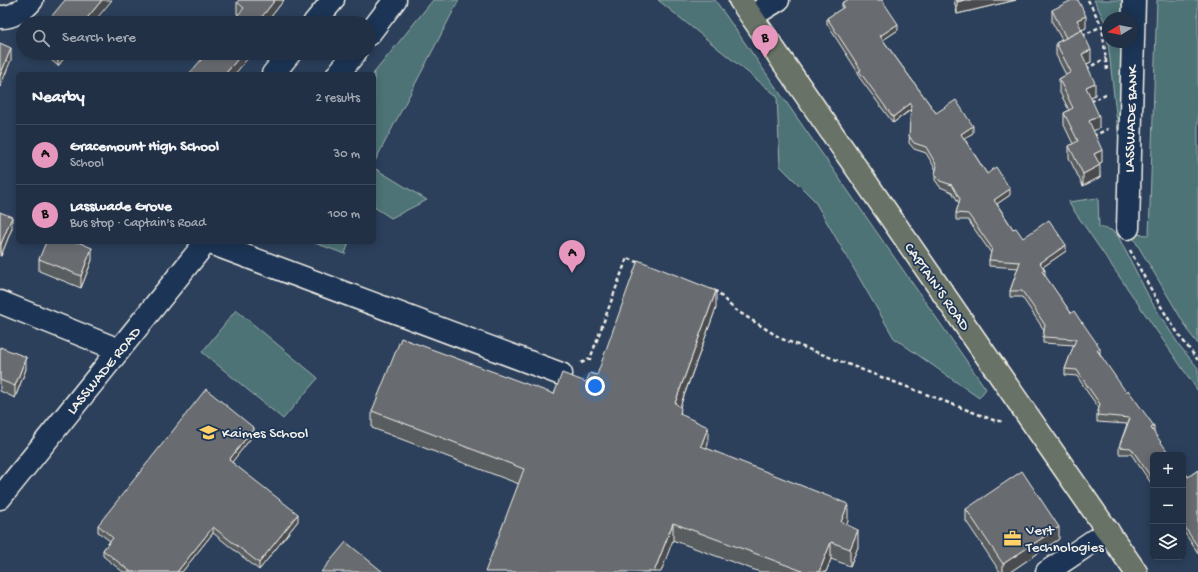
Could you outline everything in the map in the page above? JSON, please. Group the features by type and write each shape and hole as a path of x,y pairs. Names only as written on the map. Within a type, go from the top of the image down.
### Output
{"main road":[{"name":"CAPTAIN'S ROAD","path":"746,8 1136,572"}],"street":[{"path":"0,17 18,12 32,0"},
{"path":"320,16 333,0"},
{"path":"376,25 395,0"},
{"path":"746,8 778,0"},
{"name":"LASSWADE BANK","path":"1122,219 1134,0"},
{"path":"275,72 284,60"},
{"path":"340,72 349,60"},
{"name":"LASSWADE ROAD","path":"0,498 205,244"},
{"path":"212,244 561,374"},
{"path":"0,302 119,350"},
{"path":"1047,572 1108,531"}],"path":[{"path":"1081,36 1102,26 1088,0"},
{"path":"1105,48 1108,72"},
{"path":"1086,69 1106,58"},
{"path":"1089,102 1110,92 1110,99"},
{"path":"1092,137 1112,127"},
{"path":"1122,219 1125,242 1155,298 1182,340 1198,360"},
{"path":"561,374 590,359 627,258 641,263"},
{"path":"710,289 717,292 734,309 782,340 996,421 1012,421 1034,424"}],"green space":[{"path":"433,0 459,0 376,159 376,72 375,72"},
{"path":"658,0 715,0 986,389 979,398 894,338 814,200 780,166 777,96"},
{"path":"1094,0 1122,0 1122,12 1102,12 1102,16"},
{"path":"1157,0 1198,0 1198,344 1191,335 1131,234 1149,235"},
{"path":"1109,48 1122,48 1121,159"},
{"path":"376,169 427,200 391,218 376,208"},
{"path":"1098,198 1099,227 1111,230 1118,236 1151,301 1179,345 1198,368 1198,391 1068,202"},
{"path":"318,244 348,244 345,254"},
{"path":"236,310 318,378 283,419 202,352"}],"building":[{"path":"65,0 102,0 89,16 52,16"},
{"path":"239,0 275,0 262,16 237,16 244,8 237,2"},
{"path":"847,0 882,0 898,24 880,36 936,113 956,100 973,126 961,134 987,174 996,167 1010,189 994,200 1013,229 1016,228 1023,238 1049,220 1066,245 1040,263 1045,270 1042,271 1071,313 1074,311 1082,322 1100,348 1097,350 1126,392 1128,390 1154,426 1151,428 1168,452 1150,452 1150,476 1131,448 1119,447 1130,418 1097,415 1100,404 1077,370 1065,369 1076,339 1043,337 1045,325 1022,291 1010,291 1020,262 989,260 992,248 968,214 956,213 960,199 952,185 940,181 935,174 937,166 926,147 914,143 909,136 911,103 893,117 859,71 861,70 827,18 844,7 842,3"},
{"path":"1072,0 1078,0 1086,16 1077,20 1082,30 1066,38 1052,10"},
{"path":"1082,30 1091,50 1082,54 1095,83 1086,87 1099,116 1089,121 1102,150 1094,154 1100,165 1083,174 1069,146 1078,141 1064,113 1073,108 1059,79 1071,72 1056,43"},
{"path":"0,43 11,48 0,76"},
{"path":"201,60 237,60 227,72 191,72"},
{"path":"0,212 12,217 1,244 0,244"},
{"path":"45,244 83,244 92,248 81,276 39,259"},
{"path":"638,260 716,291 675,403 681,408 680,414 708,427 701,446 848,504 841,522 858,530 850,549 831,542 819,572 805,572 673,523 654,572 485,572 524,469 372,411 401,338 554,394 562,373 586,382 590,373 597,375"},
{"path":"0,347 26,357 15,386 0,380"},
{"path":"206,389 254,428 229,460 298,514 259,563 213,527 177,572 131,572 103,550 113,538 98,525"},
{"path":"1198,470 1198,547 1186,529 1186,474 1188,477"},
{"path":"1022,471 1059,527 1003,564 966,509"},
{"path":"346,542 383,572 321,572"}],"place":[{"name":"Lasswade Grove","path":"765,58"},
{"name":"Gracemount High School","path":"572,273"},
{"name":"Kaimes School","path":"209,432"},
{"name":"Vert Technologies","path":"1013,538"}]}
